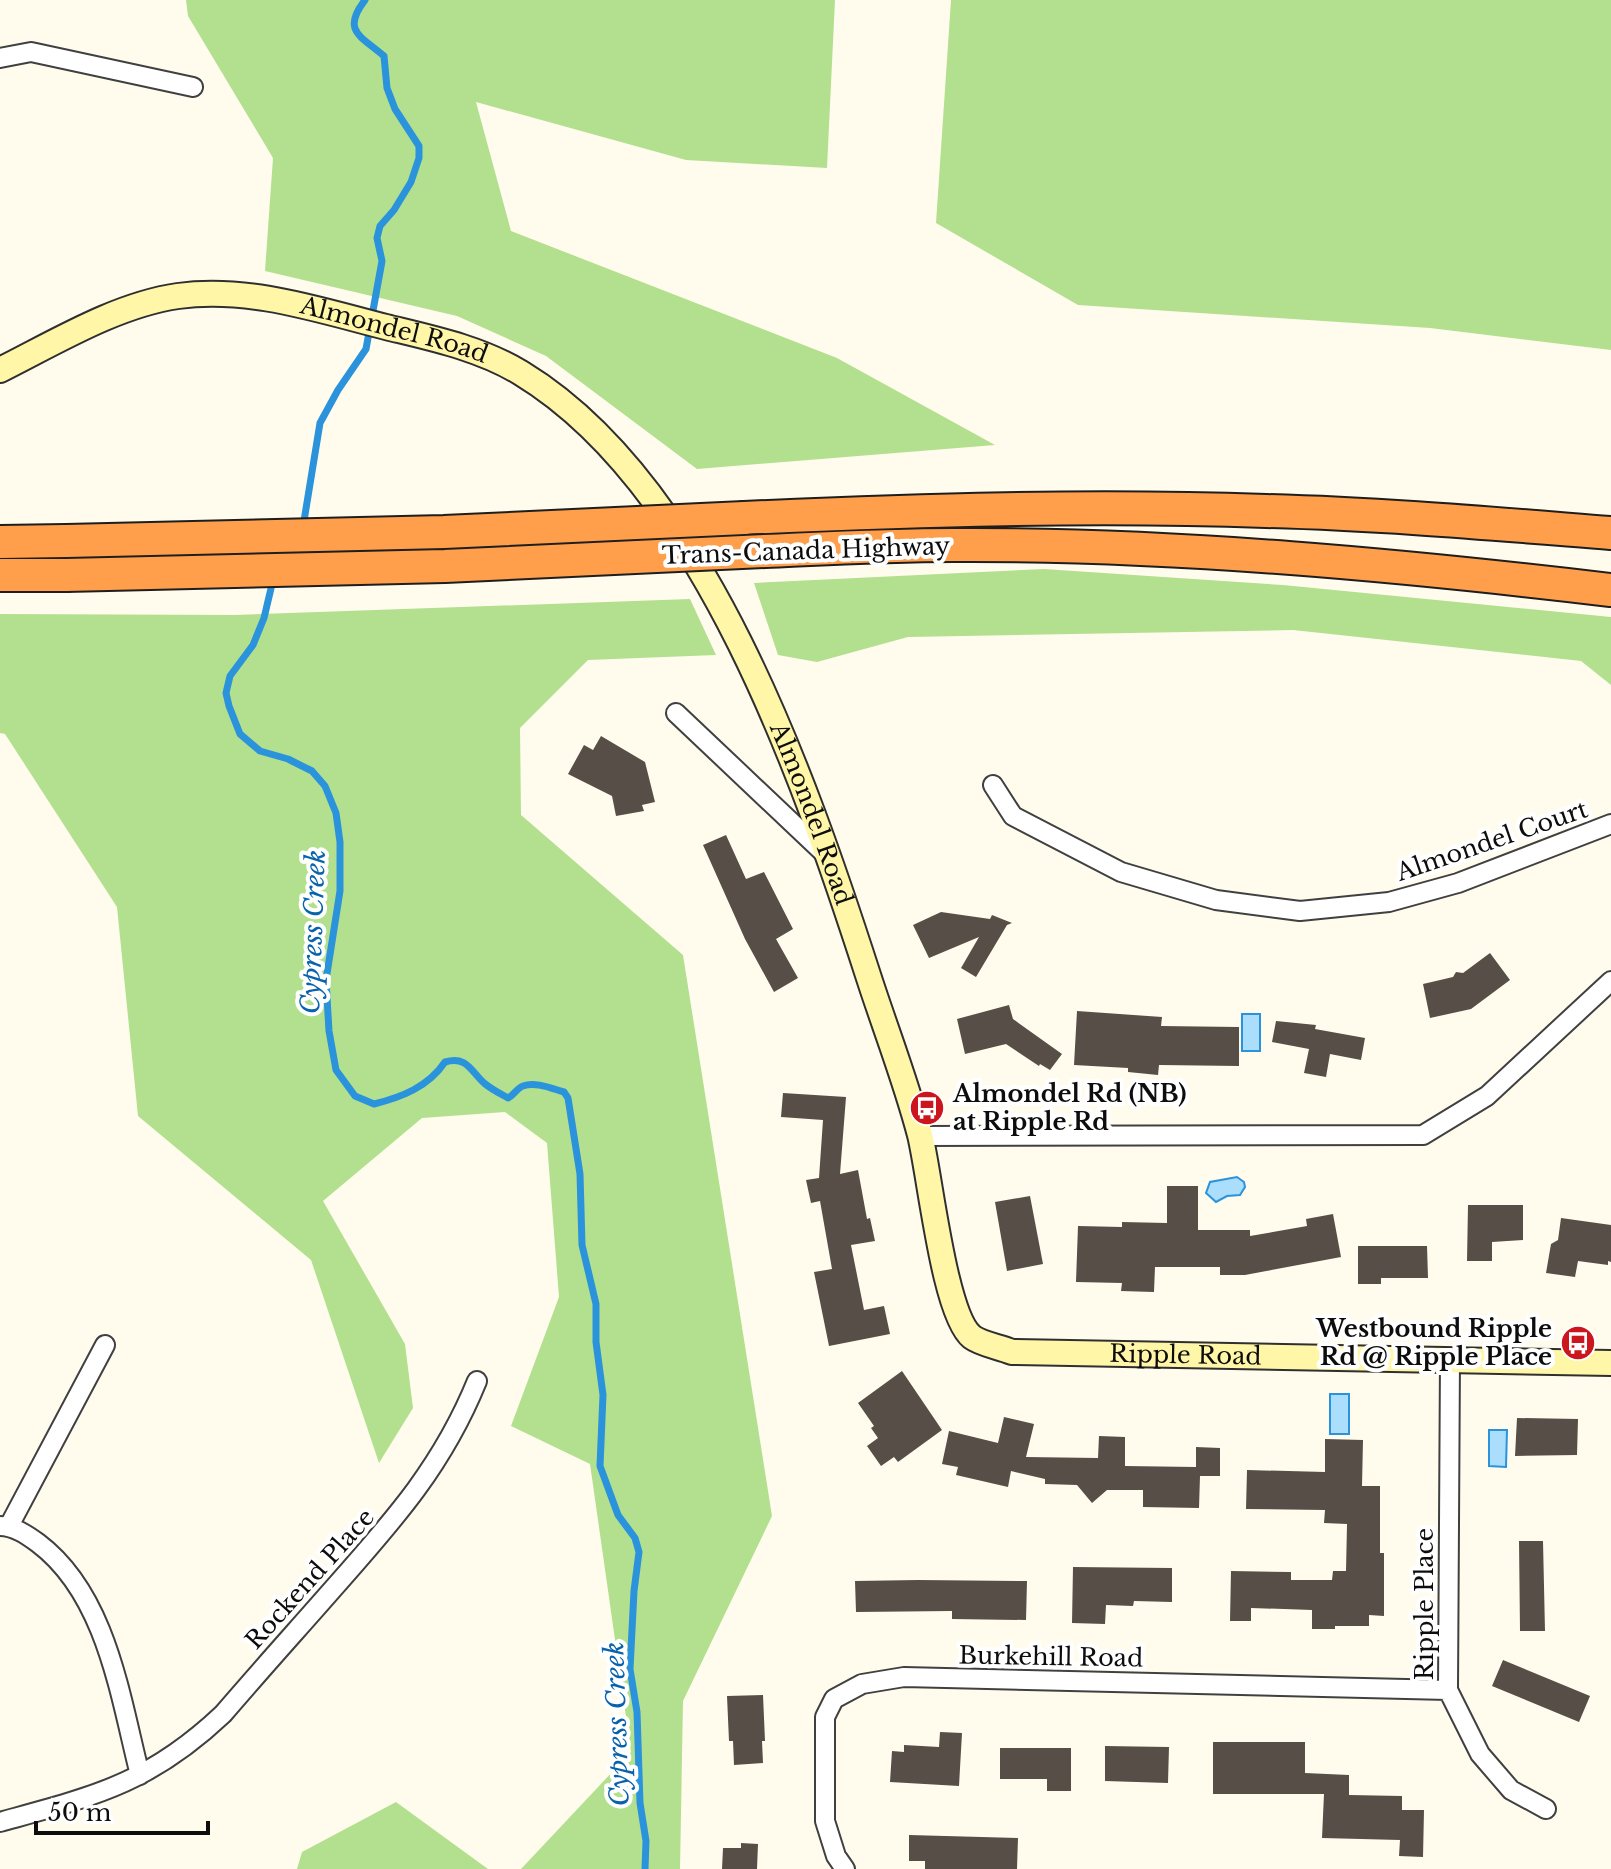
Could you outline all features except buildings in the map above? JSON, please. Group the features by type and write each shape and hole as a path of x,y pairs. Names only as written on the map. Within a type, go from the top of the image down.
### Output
{"highway":[{"name":"Trans-Canada Highway","path":"0,542 444,532 969,509 1182,509 1371,515 1611,533"},
{"name":"Trans-Canada Highway","path":"0,575 430,566 955,545 1070,546 1353,564 1611,590"}],"street":[{"path":"0,58 31,52 193,87"},
{"name":"Almondel Road","path":"0,370 125,310 178,296 211,295 287,302 443,341 519,372 575,413 605,443 665,515 722,609 761,692 830,859 920,1136"},
{"path":"676,713 830,859"},
{"name":"Almondel Court","path":"993,785 1013,816 1121,872 1216,900 1300,911 1389,902 1458,883 1611,824"},
{"path":"920,1136 1423,1135 1487,1096 1611,981"},
{"name":"Ripple Road","path":"920,1136 953,1307 972,1337 1012,1352 1611,1363"},
{"path":"105,1345 5,1526 49,1551 86,1599 102,1632 140,1775"},
{"name":"Ripple Place","path":"1450,1358 1448,1690 1480,1754 1511,1790 1546,1809"},
{"name":"Rockend Place","path":"0,1822 98,1795 140,1775 180,1752 223,1714 400,1514 443,1452 463,1416 477,1381"},
{"name":"Burkehill Road","path":"845,1869 836,1856 825,1821 825,1717 834,1699 862,1684 904,1677 1448,1690"}],"green space":[{"path":"186,0 835,0 827,168 686,160 476,102 511,231 837,358 995,445 697,469 546,356 457,316 265,271 273,158 188,16"},
{"path":"951,0 1611,0 1611,350 1430,328 1078,305 936,223"},
{"path":"1044,569 1283,585 1611,617 1611,685 1581,661 1293,630 908,637 817,662 778,655 754,583"},
{"path":"690,599 716,655 588,660 520,728 521,815 683,955 772,1516 683,1701 680,1869 521,1869 631,1752 590,1464 511,1426 559,1297 547,1143 505,1112 422,1118 323,1201 405,1344 413,1408 379,1463 311,1260 138,1116 117,907 5,734 0,733 0,614 235,615"},
{"path":"396,1802 488,1869 297,1869 302,1852"}],"water":[{"path":"1242,1014 1260,1014 1260,1051 1242,1051"},
{"path":"1237,1177 1245,1187 1240,1195 1227,1196 1216,1202 1206,1193 1210,1182"},
{"path":"1330,1394 1349,1394 1349,1434 1330,1434"},
{"path":"1489,1430 1507,1430 1506,1467 1489,1466"}],"waterway":[{"name":"Cypress Creek","path":"303,527 320,423 366,349 382,261 377,238 380,226 411,182 419,158 419,146 395,109 387,88 384,56 362,38 354,26 358,10 365,0"},
{"name":"Cypress Creek","path":"273,580 264,618 253,645 230,676 226,693 240,734 260,751 288,759 312,771 325,786 336,813 340,842 340,891 326,980 329,1031 336,1070 355,1096 374,1104 414,1090 431,1078 445,1062 452,1061 468,1065 487,1085 508,1098 521,1087 533,1084 564,1092 568,1098 580,1174 582,1245 596,1304 596,1342 603,1395 600,1466 618,1515 635,1538 639,1552 630,1669 637,1712 640,1803 646,1841 645,1869"}],"place":[{"name":"Almondel Rd (NB) at Ripple Rd","path":"927,1108"},
{"name":"Westbound Ripple Rd @ Ripple Place","path":"1578,1343"}]}
